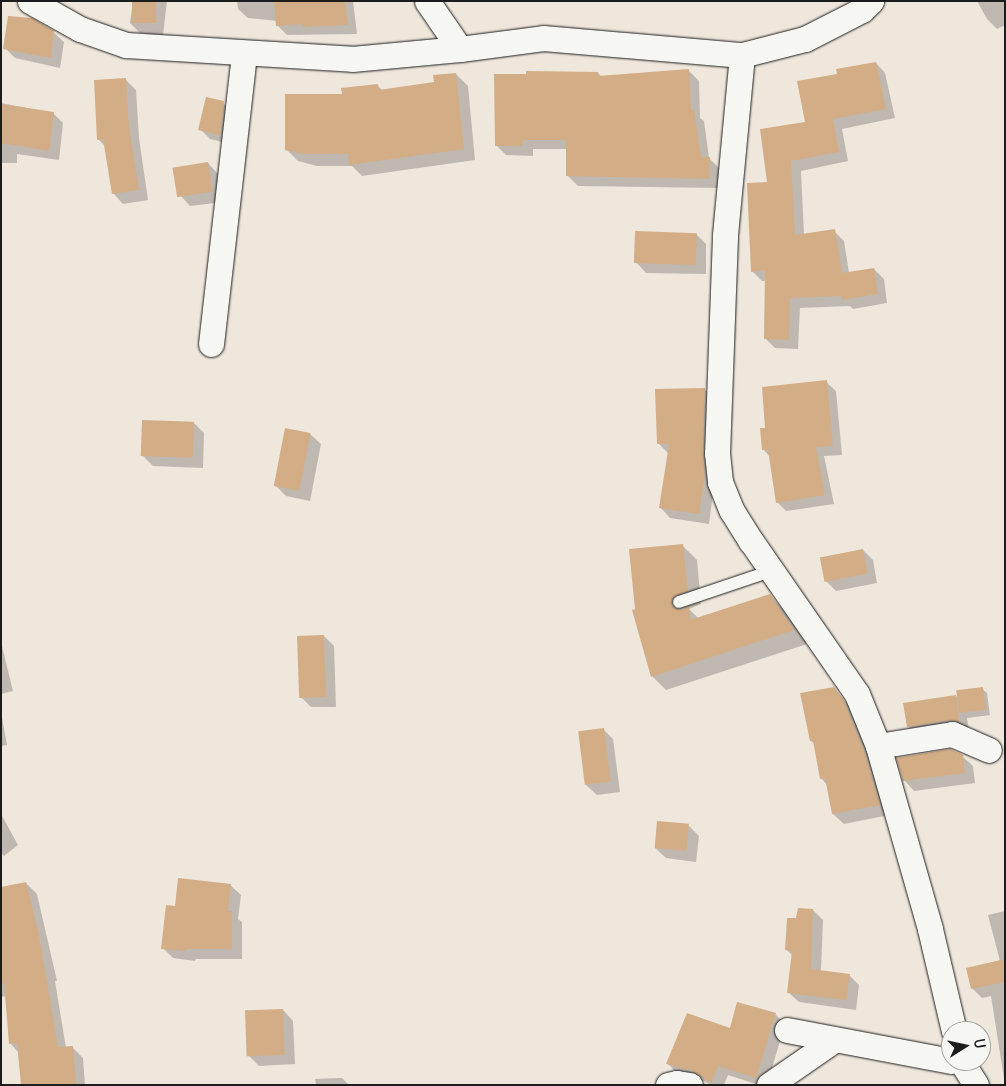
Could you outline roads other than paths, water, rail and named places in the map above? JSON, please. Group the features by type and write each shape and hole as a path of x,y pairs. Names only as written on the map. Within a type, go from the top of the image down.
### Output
{"street":[{"path":"30,1 80,29 126,45 352,59 460,49 543,38 742,55 805,39 862,10 871,1"},
{"path":"427,1 460,49"},
{"path":"211,344 244,53"},
{"path":"742,55 725,236 717,453 720,482 732,511 770,571 857,694 878,746 930,929 952,1021"},
{"path":"878,746 952,734 989,750"},
{"path":"787,1030 941,1058"},
{"path":"769,1085 834,1040"},
{"path":"964,1071 976,1085"},
{"path":"668,1085 690,1085"}],"lane":[{"path":"679,602 770,571"}]}
